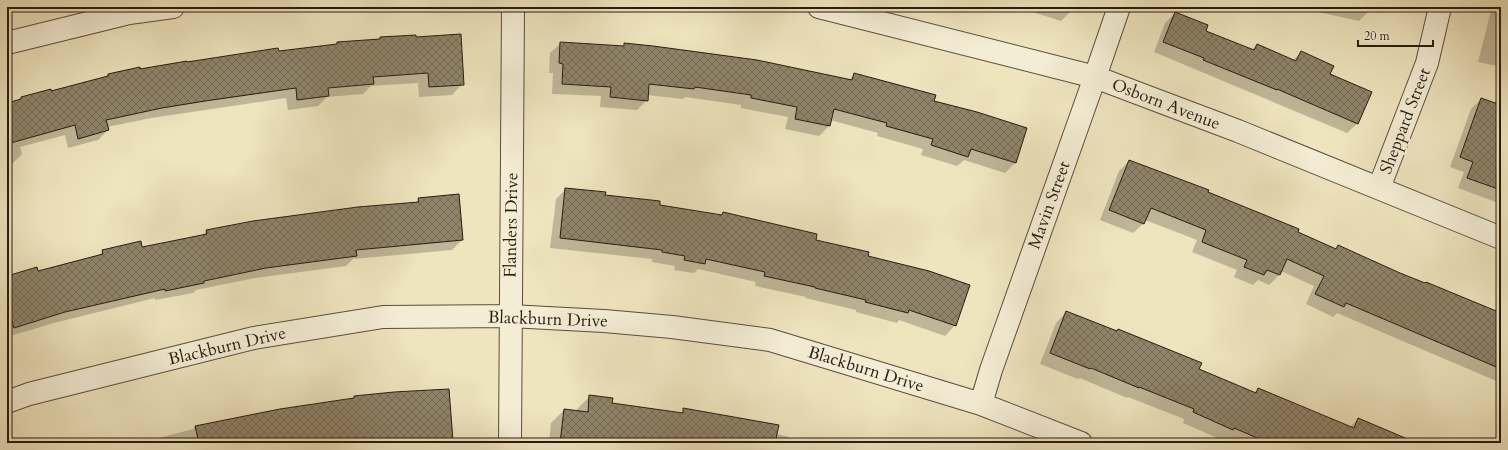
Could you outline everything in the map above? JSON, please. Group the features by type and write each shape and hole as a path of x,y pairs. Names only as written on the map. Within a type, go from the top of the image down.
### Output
{"street":[{"path":"7,43 129,13 173,7"},
{"name":"Flanders Drive","path":"510,443 513,7"},
{"name":"Osborn Avenue","path":"819,7 1095,77 1238,131 1501,238"},
{"name":"Mavin Street","path":"981,404 990,370 1119,7"},
{"name":"Sheppard Street","path":"1379,188 1427,62 1440,7"},
{"name":"Blackburn Drive","path":"7,402 29,394 254,338 383,317 510,316 604,321 770,340 981,404 1081,443"}],"building":[{"path":"1175,12 1208,25 1206,31 1254,50 1257,44 1296,61 1301,51 1334,66 1330,74 1372,92 1358,124 1163,42"},
{"path":"461,34 464,85 429,87 428,73 373,77 374,84 328,88 329,96 297,100 296,88 205,101 162,108 106,120 109,130 78,139 75,125 7,144 7,103 21,99 21,97 51,89 51,91 108,76 108,74 140,67 140,69 278,48 279,51 337,44 337,42 380,39 380,37 416,35 416,37"},
{"path":"560,42 624,46 624,43 653,46 757,60 852,80 854,73 936,95 934,101 977,112 1027,128 1016,163 971,149 968,157 931,145 933,139 886,126 887,123 834,109 830,126 795,119 797,107 751,98 751,95 695,87 694,89 649,84 648,101 610,97 611,87 562,84 563,64 559,63"},
{"path":"1481,98 1501,105 1501,190 1467,178 1473,162 1460,157"},
{"path":"1129,160 1209,190 1208,192 1299,229 1298,232 1336,249 1338,245 1400,273 1425,283 1426,282 1501,313 1501,369 1346,303 1344,307 1315,294 1324,276 1287,259 1280,275 1267,270 1264,275 1244,267 1247,260 1202,242 1206,230 1151,208 1144,224 1109,210"},
{"path":"565,188 606,192 605,195 660,201 660,205 722,215 723,212 817,234 816,240 869,252 868,256 929,271 970,285 956,326 909,310 908,313 865,302 866,300 764,276 765,272 706,259 705,264 684,260 685,256 662,252 662,250 560,238"},
{"path":"459,194 463,240 356,250 357,256 266,268 204,281 204,283 165,291 165,289 65,312 14,328 7,305 7,276 37,267 38,271 103,254 102,250 141,241 142,247 207,234 206,230 253,221 358,207 419,202 418,198"},
{"path":"1066,311 1117,331 1118,329 1202,363 1199,369 1256,393 1258,388 1354,428 1358,418 1417,443 1269,443 1234,428 1233,430 1193,412 1194,409 1050,353"},
{"path":"449,389 453,441 415,443 199,443 195,426 280,409 354,398 354,396"},
{"path":"589,395 613,398 612,403 683,413 683,408 779,425 775,443 560,443 564,409 588,412"}]}
